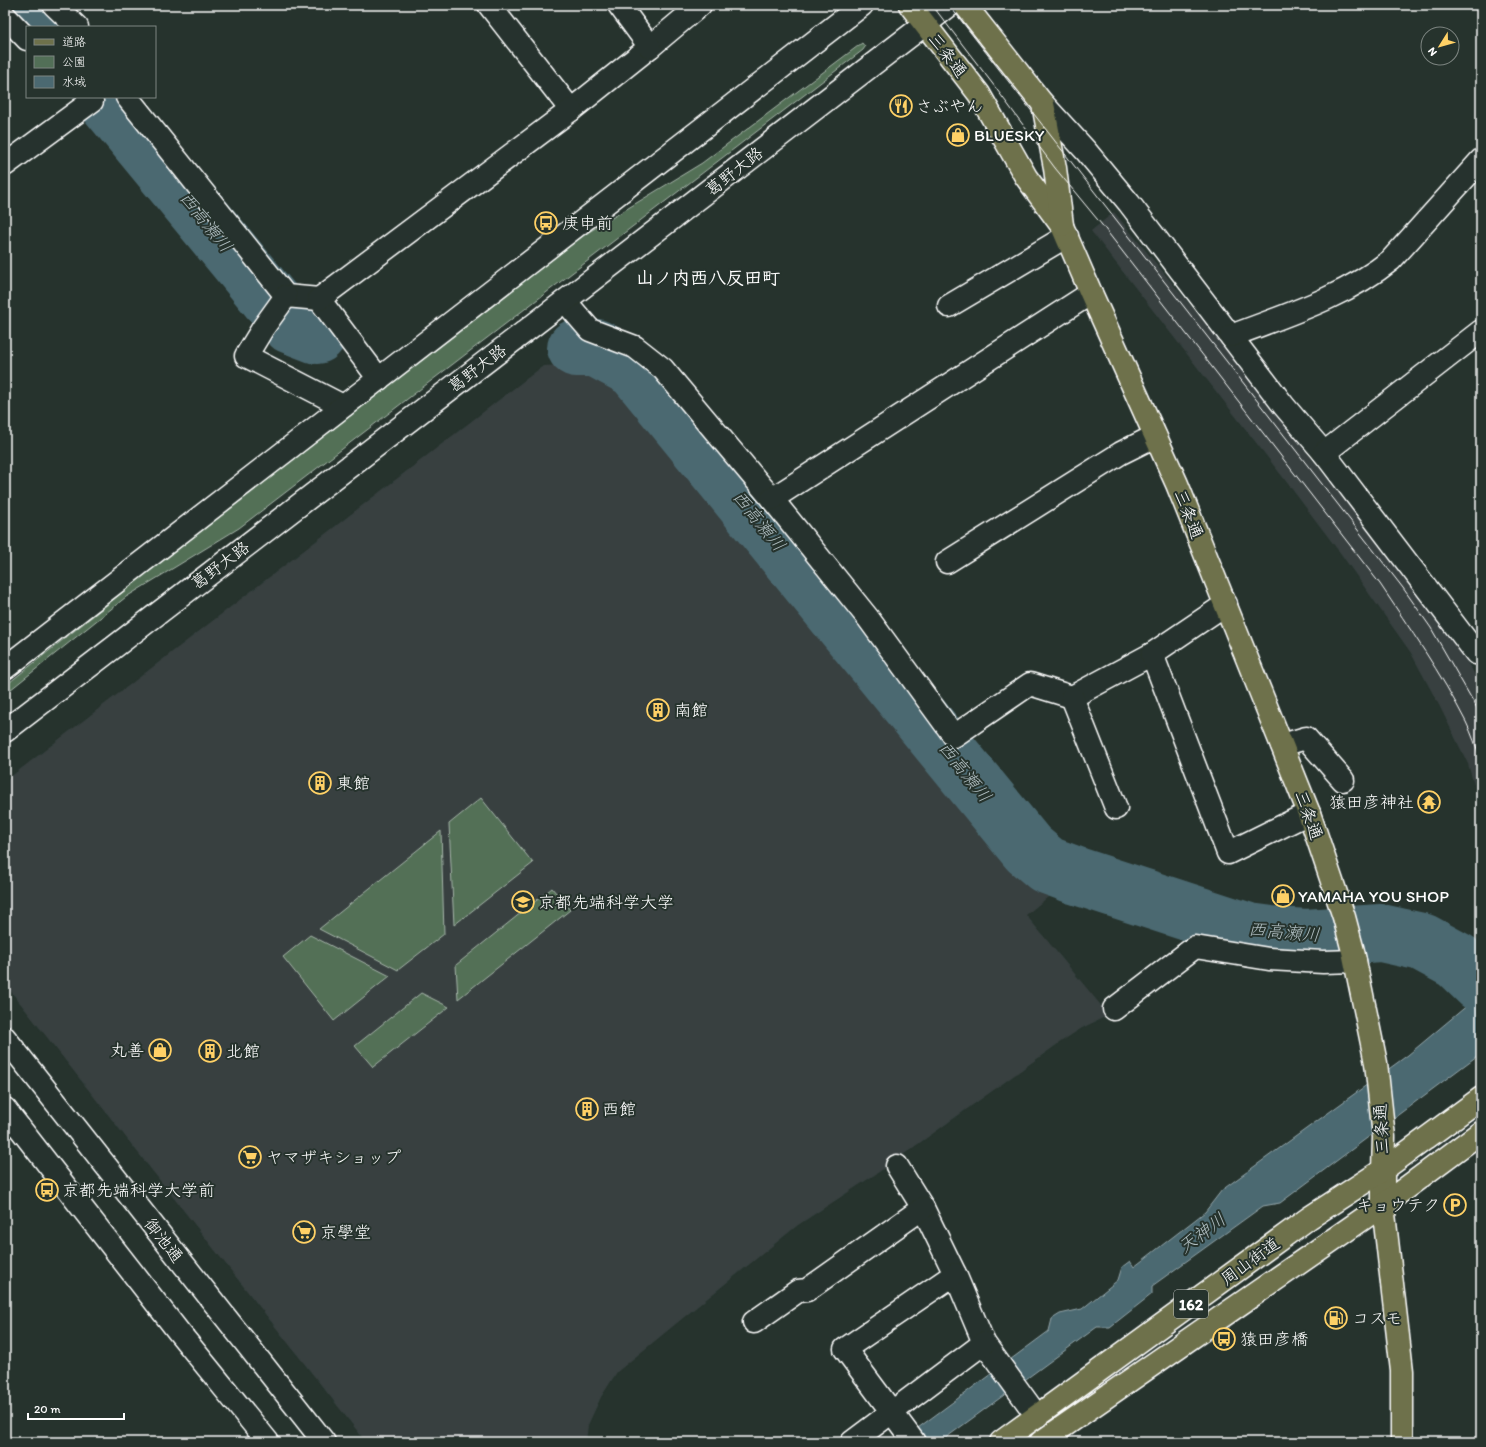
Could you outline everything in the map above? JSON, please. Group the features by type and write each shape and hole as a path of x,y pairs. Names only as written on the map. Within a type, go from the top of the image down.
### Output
{"main road":[{"name":"三条通","path":"910,5 979,94 1026,177 1065,231"},
{"name":"三条通","path":"965,5 1043,104 1065,231 1090,293 1177,484 1226,604 1309,813 1344,917 1354,956 1376,1063 1384,1137 1382,1170 1383,1205 1402,1371 1402,1442"},
{"name":"周山街道","path":"1001,1442 1034,1412 1309,1218 1382,1170 1481,1098"},
{"name":"周山街道","path":"1041,1442 1383,1205 1481,1132"}],"street":[{"path":"54,5 76,26"},
{"path":"489,5 571,110"},
{"path":"619,5 650,47"},
{"path":"128,98 286,296 319,299 571,110 700,5"},
{"path":"5,668 862,5"},
{"name":"葛野大路","path":"5,731 950,5"},
{"path":"5,16 26,38"},
{"path":"5,165 92,101 89,98"},
{"path":"1043,104 1086,151 1129,203 1284,406 1324,453 1476,653 1481,649"},
{"path":"1231,336 1319,303 1377,272 1391,260 1481,160"},
{"path":"949,306 1065,231"},
{"path":"772,499 1090,293"},
{"path":"286,296 263,328 246,356 343,406"},
{"path":"319,299 379,379"},
{"path":"565,301 590,330 635,347 663,369 772,499 868,618 954,736 1030,684 1072,697 1152,654 1226,604"},
{"path":"1324,453 1481,331"},
{"path":"948,562 1121,453 1155,436"},
{"path":"1152,654 1228,853 1309,813"},
{"path":"1072,697 1116,808"},
{"path":"1282,745 1306,738 1343,780"},
{"path":"1114,1008 1195,947 1269,959 1323,962 1354,956"},
{"name":"御池通","path":"5,1038 324,1442"},
{"path":"5,1109 178,1331 268,1442"},
{"path":"897,1166 924,1208 988,1347 1034,1412"},
{"path":"754,1322 798,1291 807,1290 924,1208"},
{"path":"914,1442 845,1348 955,1274"},
{"path":"852,1442 895,1417 988,1347"}],"shaded area":[{"path":"1114,212 1209,328 1448,632 1481,684 1481,809 1468,764 1411,653 1341,554 1282,476 1091,231"},
{"name":"京都先端科学大学","path":"563,365 585,368 605,375 623,385 640,399 1011,858 1058,889 1026,915 1109,1015 1082,1028 1062,1041 879,1172 798,1225 683,1318 617,1372 601,1397 588,1425 586,1442 366,1442 5,984 5,781 543,366"}],"green space":[{"path":"862,43 865,47 863,50 239,528 126,597 5,694 5,686 138,580 584,235 702,163"},
{"path":"481,798 533,863 454,925 449,824"},
{"path":"441,831 444,934 398,970 319,929"},
{"path":"552,888 570,910 458,999 456,965"},
{"path":"310,935 390,976 334,1021 283,957"},
{"path":"421,993 449,1007 373,1067 355,1046"}],"water":[{"name":"天神川","path":"1481,994 1481,1053 1280,1203 1263,1206 1152,1286 1152,1294 1110,1327 1097,1327 940,1442 899,1442 1049,1331 1052,1319 1060,1314 1082,1309 1118,1280 1122,1267 1130,1261 1134,1267 1205,1212 1222,1190 1408,1055"}],"waterway":[{"name":"西高瀬川","path":"29,5 45,26"},
{"name":"西高瀬川","path":"104,98 291,325 317,335"},
{"name":"西高瀬川","path":"576,348 596,348 635,369 1028,849 1047,865 1249,932 1306,938 1381,933 1422,942 1457,961 1481,984"}],"tram line":[{"path":"932,5 1055,168 1102,225 1380,584 1446,686 1466,722 1481,759"},
{"path":"949,5 1403,588 1431,628 1481,715"}],"place":[{"name":"さぶやん","path":"901,106"},
{"name":"BLUESKY","path":"958,135"},
{"name":"庚申前","path":"546,223"},
{"name":"南館","path":"658,710"},
{"name":"東館","path":"320,783"},
{"name":"猿田彦神社","path":"1429,802"},
{"name":"YAMAHA YOU SHOP","path":"1283,896"},
{"name":"京都先端科学大学","path":"523,902"},
{"name":"丸善","path":"160,1050"},
{"name":"北館","path":"210,1051"},
{"name":"西館","path":"587,1109"},
{"name":"ヤマザキショップ","path":"250,1157"},
{"name":"京都先端科学大学前","path":"47,1190"},
{"name":"キョウテク","path":"1455,1205"},
{"name":"京學堂","path":"304,1232"},
{"name":"コスモ","path":"1336,1318"},
{"name":"猿田彦橋","path":"1224,1339"}],"district":[{"name":"山ノ内西八反田町","path":"708,278"}]}
